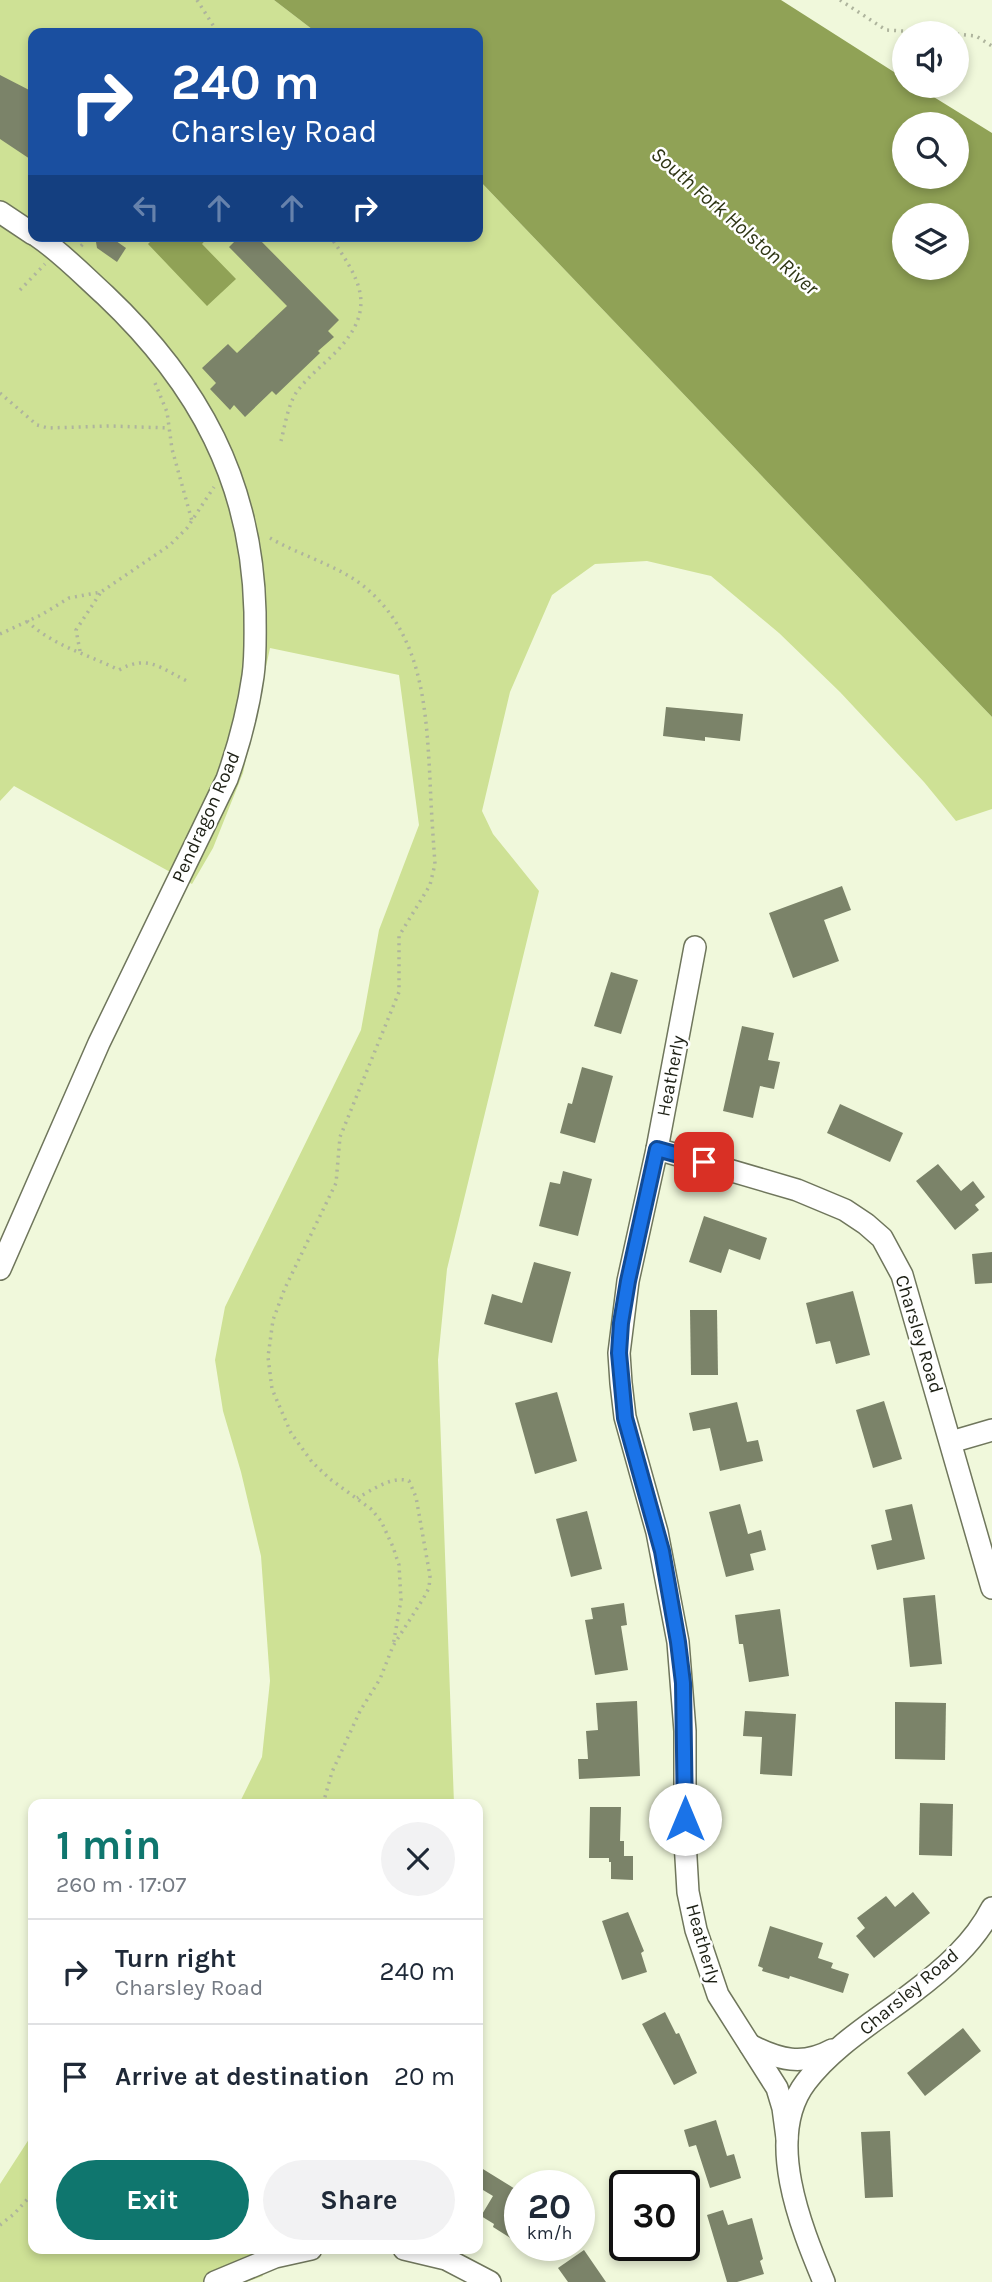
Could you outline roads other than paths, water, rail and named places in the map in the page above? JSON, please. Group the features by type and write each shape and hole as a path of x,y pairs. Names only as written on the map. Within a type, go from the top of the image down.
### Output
{"street":[{"name":"Pendragon Road","path":"0,212 28,230"},
{"name":"Pendragon Road","path":"0,1269 99,1043 228,779 243,732 254,673 254,592 249,540 228,466 200,413 162,357 112,302 44,242"},
{"name":"Heatherly","path":"695,947 621,1323 619,1353 623,1406 660,1545 678,1642 685,1731 688,1892 696,1930 718,1995 777,2088 783,2108 790,2182 824,2282"},
{"name":"Charsley Road","path":"657,1149 824,1199 866,1223 882,1238 902,1275 992,1588"},
{"path":"951,1442 992,1430"},
{"name":"Charsley Road","path":"849,2041 944,1969 983,1924 992,1908"},
{"name":"Heatherly","path":"787,2138 793,2105 804,2084 827,2058 849,2041"},
{"path":"750,2044 766,2053 801,2060 816,2059 849,2041"},
{"path":"215,2282 288,2254"},
{"path":"425,2254 446,2259 490,2282"}],"water":[{"name":"South Fork Holston River","path":"274,0 781,0 892,71 892,98 935,98 958,112 892,112 892,189 969,189 969,119 992,133 992,717 483,184 483,28 310,28"},
{"path":"204,242 202,244 236,279 207,306 148,244"}]}
